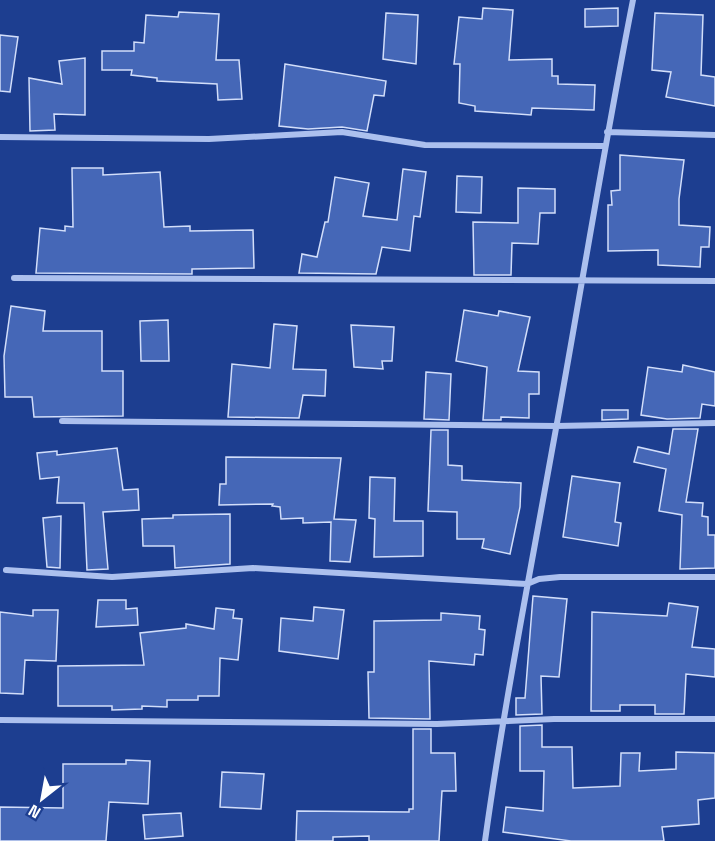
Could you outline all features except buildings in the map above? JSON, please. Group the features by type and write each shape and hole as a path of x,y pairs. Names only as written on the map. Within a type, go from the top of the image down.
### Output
{"street":[{"path":"485,841 502,721 583,280 603,146 633,0"},
{"path":"0,137 208,139 342,132 425,145 603,146"},
{"path":"607,132 715,135"},
{"path":"14,278 715,281"},
{"path":"62,421 556,426 715,423"},
{"path":"6,570 112,577 253,568 527,584 539,579 560,577 715,577"},
{"path":"0,720 425,724 715,719"}]}
